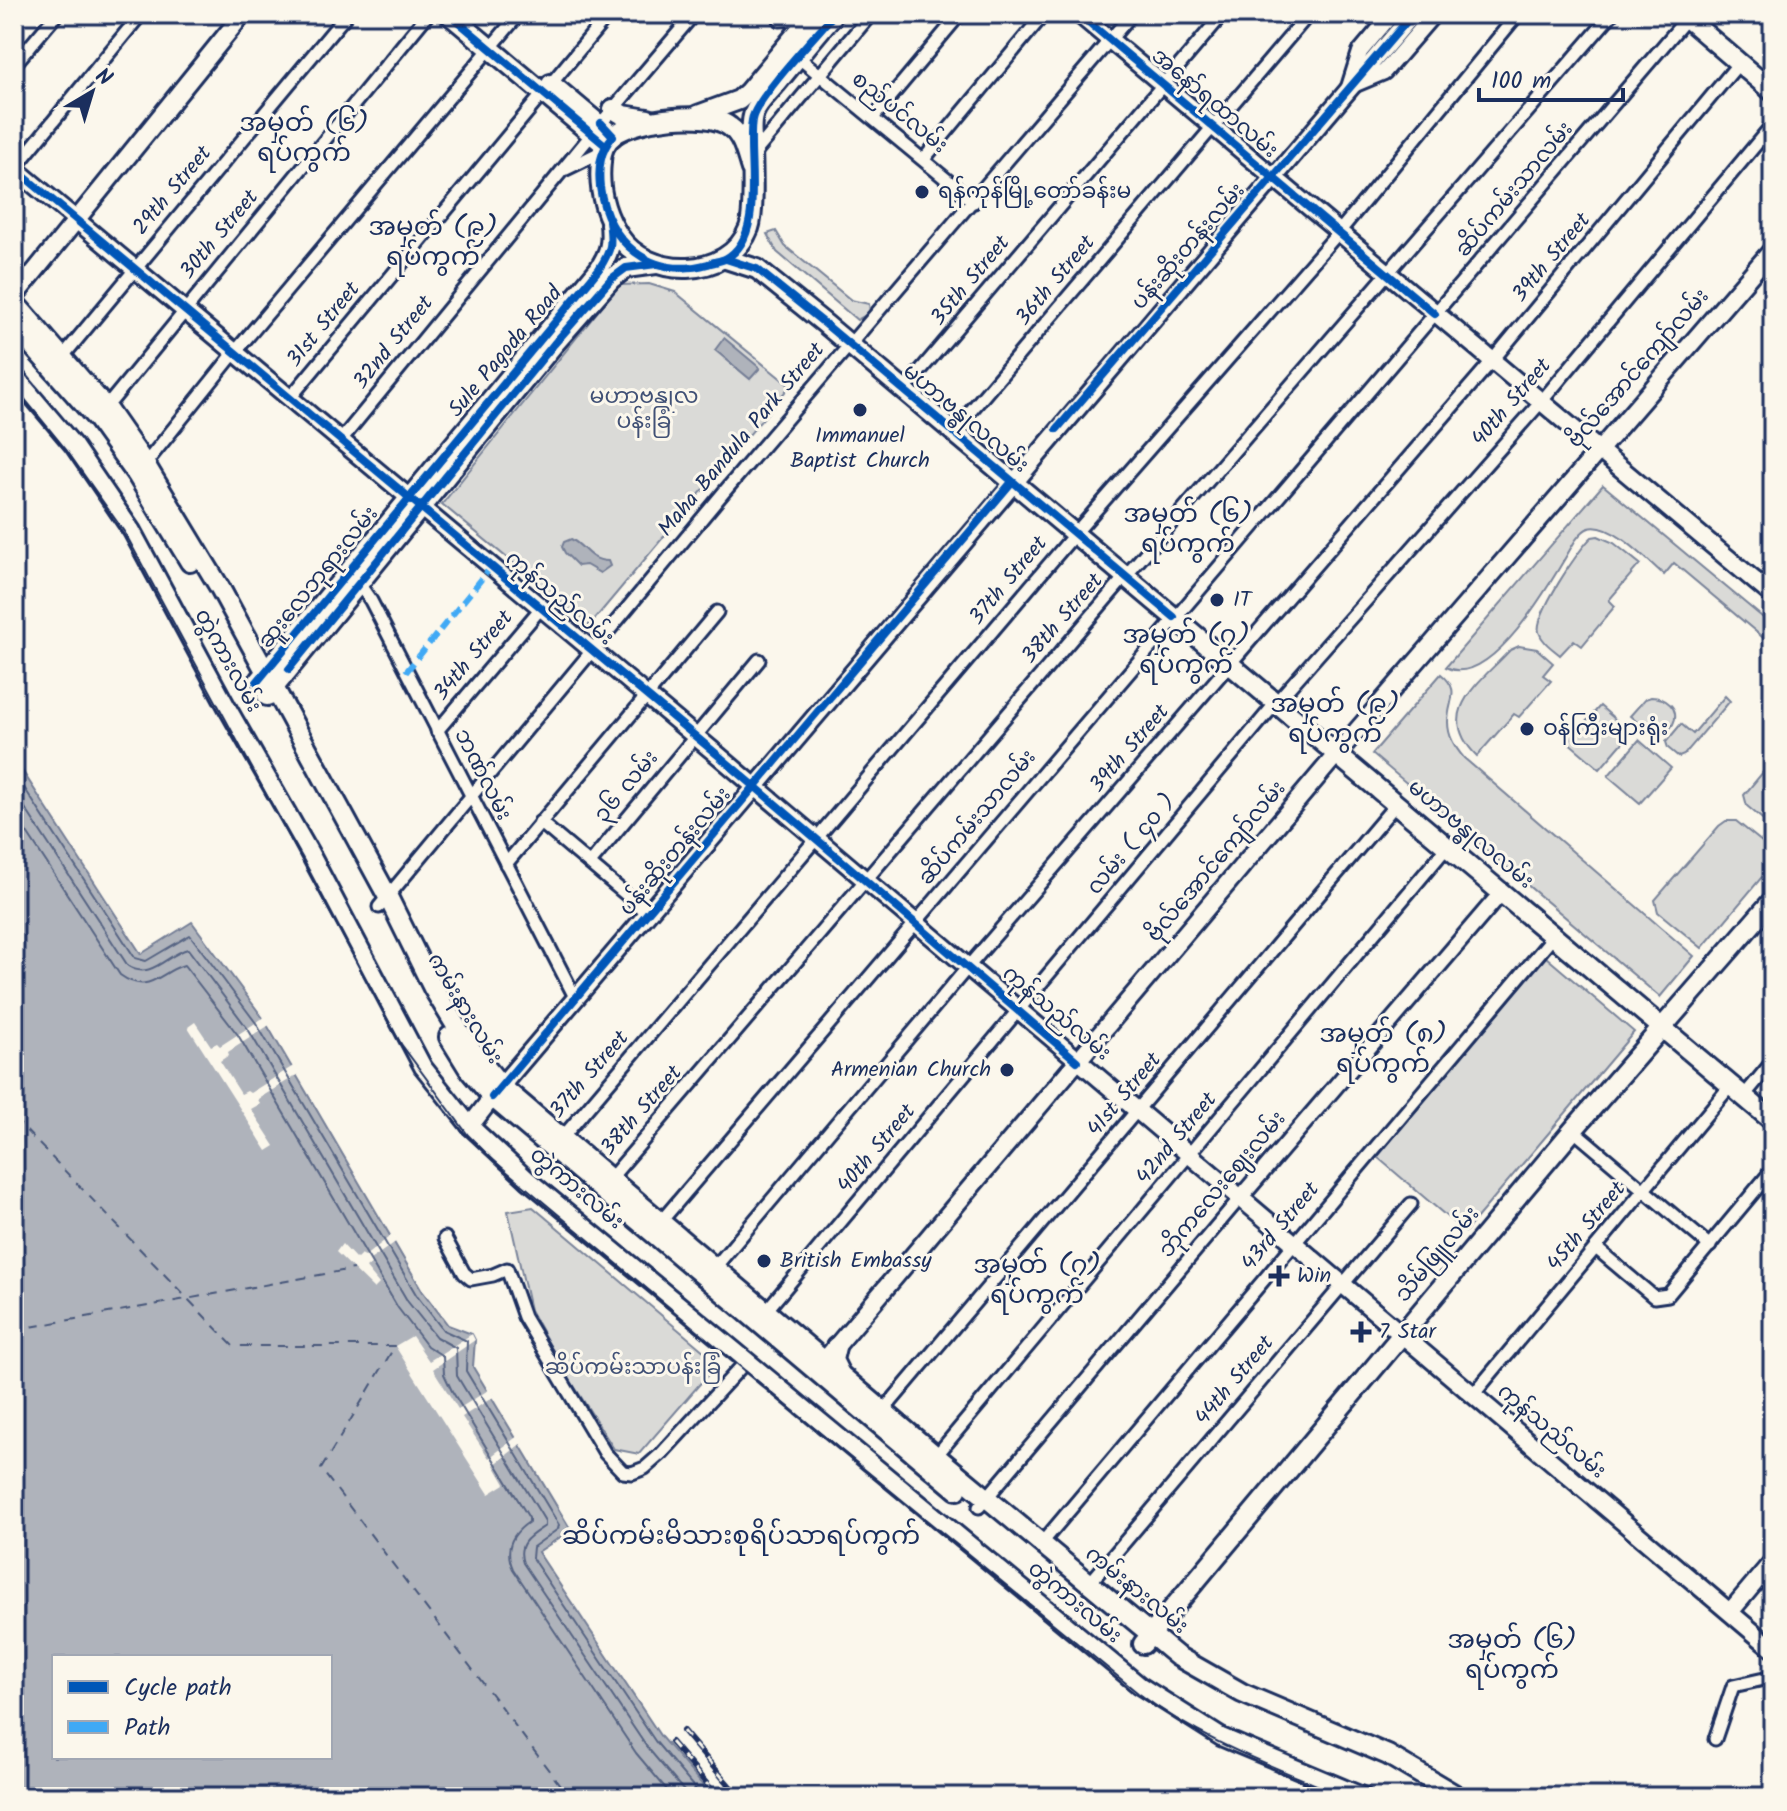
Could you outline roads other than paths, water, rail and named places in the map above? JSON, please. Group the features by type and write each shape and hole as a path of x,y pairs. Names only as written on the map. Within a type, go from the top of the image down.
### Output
{"main road":[{"path":"14,300 243,14"},
{"path":"449,14 494,44 604,133"},
{"path":"467,14 494,44"},
{"path":"604,133 599,176 602,198 609,221 623,243 656,264 673,268 726,259 738,247 750,226 754,113 834,14"},
{"name":"အနော်ရထာလမ်း","path":"1079,14 1773,596"},
{"name":"ပန်းဆိုးတန်းလမ်း","path":"470,1126 1011,483 1413,14"},
{"path":"1690,15 1773,92"},
{"path":"1690,15 1773,77"},
{"path":"688,118 739,100 812,16"},
{"path":"604,133 666,119 714,119 730,126 740,137 752,162"},
{"name":"ကုန်သည်လမ်း","path":"14,168 647,696 1773,1649"},
{"name":"Sule Pagoda Road","path":"415,502 599,269 612,243 609,221"},
{"name":"ဗိုလ်အောင်ကျော်လမ်း","path":"825,1359 1336,755 1773,249"},
{"name":"မဟာဗန္ဓုလလမ်း","path":"726,259 757,269 906,388 1011,483 1128,573 1278,701 1336,755 1741,1090 1773,1121"},
{"name":"Sule Pagoda Road","path":"415,502 611,279 626,268 656,264"},
{"name":"ကမ်းနားလမ်း","path":"14,300 58,363 102,414 178,529 384,902 428,990 467,1044 496,1092 710,1274 825,1359 983,1503 1147,1639 1242,1693 1459,1797"},
{"name":"ကမ်းနားလမ်း","path":"14,325 58,363"},
{"name":"တွဲကားလမ်း","path":"14,375 80,454 132,531 310,853 423,1067 470,1126 528,1180 1139,1685 1221,1737 1364,1797"},
{"name":"ဆူးလေဘုရားလမ်း","path":"265,686 415,502"},
{"name":"ဆူးလေဘုရားလမ်း","path":"265,686 289,669 354,578"},
{"name":"သိမ်ဖြူလမ်း","path":"1147,1639 1573,1130 1773,900"},
{"name":"ကမ်းနားလမ်း","path":"496,1092 562,1138 610,1179 656,1227"},
{"name":"ကမ်းနားလမ်း","path":"710,1274 766,1311 807,1346 823,1352 825,1359"},
{"name":"ကမ်းနားလမ်း","path":"825,1359 833,1360 840,1374 936,1456 983,1503 1041,1544 1095,1589 1191,1680 1383,1760 1438,1797"},
{"path":"1730,1612 1773,1561"},
{"path":"1095,1589 1131,1613 1142,1616 1153,1614 1184,1593"},
{"path":"1177,1656 1166,1636 1184,1593"}],"street":[{"path":"14,65 57,14"},
{"path":"14,168 141,14"},
{"name":"29th Street","path":"58,363 347,14"},
{"name":"30th Street","path":"102,414 428,14"},
{"path":"141,469 235,352 519,14"},
{"name":"31st Street","path":"290,398 609,14"},
{"name":"32nd Street","path":"341,440 562,170 604,133 694,14"},
{"path":"752,162 871,14"},
{"path":"873,118 960,14"},
{"path":"924,159 1044,14"},
{"name":"Maha Bandula Park Street","path":"384,902 591,650 1132,14"},
{"name":"35th Street","path":"906,388 1223,14"},
{"name":"36th Street","path":"955,430 1309,14"},
{"name":"ပန်းဆိုးတန်းလမ်း","path":"1349,87 1360,52 1392,14"},
{"name":"ပန်းဆိုးတန်းလမ်း","path":"1349,87 1384,72 1434,14"},
{"name":"37th Street","path":"562,1138 1077,531 1339,232 1518,14"},
{"name":"38th Street","path":"610,1179 1128,573 1612,14"},
{"name":"ဆိပ်ကမ်းသာလမ်း","path":"656,1227 1690,15"},
{"path":"780,20 812,16"},
{"name":"စည်ပင်လမ်း","path":"798,57 974,202"},
{"name":"39th Street","path":"710,1274 967,968 1492,361 1739,63"},
{"name":"40th Street","path":"1278,701 1541,402 1773,124"},
{"path":"562,170 604,133"},
{"name":"ဘဏ်လမ်း","path":"354,578 576,999"},
{"name":"34th Street","path":"437,731 541,608"},
{"path":"506,864 717,612"},
{"path":"695,737 759,660"},
{"name":"လမ်း ( ၄၀ )","path":"1018,1011 1278,701"},
{"name":"၃၆ လမ်း","path":"590,863 695,737"},
{"name":"41st Street","path":"883,1411 1396,804"},
{"path":"540,822 648,913"},
{"name":"42nd Street","path":"936,1456 1447,847"},
{"name":"ဘိုကလေးဈေးလမ်း","path":"983,1503 1501,893"},
{"name":"43rd Street","path":"1041,1544 1553,937"},
{"name":"40th Street","path":"766,1311 1018,1011"},
{"name":"45th Street","path":"1473,1395 1644,1190 1773,1061"},
{"path":"1573,1130 1710,1246"},
{"path":"1596,1248 1654,1297 1668,1295 1773,1169"},
{"name":"44th Street","path":"1095,1589 1411,1204"},
{"path":"445,1238 464,1273 471,1279 507,1269 524,1317 605,1453 623,1472 632,1473 645,1468 662,1453 741,1367 743,1358"},
{"path":"1715,1739 1733,1686 1773,1677"}],"water":[{"path":"724,338 760,368 750,379 715,350"},
{"path":"571,539 591,556 608,561 610,566 600,573 586,565 578,566 562,547 564,542"},
{"path":"14,758 141,954 192,922 263,1018 423,1292 448,1325 472,1334 475,1340 473,1367 571,1530 538,1552 661,1737 713,1797 14,1797"}],"tram line":[{"path":"14,386 67,451 125,533 401,1044 468,1135 493,1160 803,1419 1138,1693 1212,1739 1345,1797"}],"railway":[{"path":"683,1731 739,1797"},
{"path":"671,1742 718,1797"}],"place":[{"name":"ရန်ကုန်မြို့တော်ခန်းမ","path":"922,192"},
{"name":"Immanuel Baptist Church","path":"860,410"},
{"name":"IT","path":"1217,600"},
{"name":"ဝန်ကြီးများရုံး","path":"1527,729"},
{"name":"Armenian Church","path":"1007,1070"},
{"name":"British Embassy","path":"764,1261"},
{"name":"Win","path":"1279,1276"},
{"name":"7 Star","path":"1361,1332"}],"district":[{"name":"အမှတ် (၆) ရပ်ကွက်","path":"304,139"},
{"name":"အမှတ် (၉) ရပ်ကွက်","path":"433,243"},
{"name":"အမှတ် (၆) ရပ်ကွက်","path":"1188,530"},
{"name":"အမှတ် (၇) ရပ်ကွက်","path":"1186,651"},
{"name":"အမှတ် (၉) ရပ်ကွက်","path":"1335,720"},
{"name":"အမှတ် (၈) ရပ်ကွက်","path":"1383,1050"},
{"name":"အမှတ် (၇) ရပ်ကွက်","path":"1037,1281"},
{"name":"ဆိပ်ကမ်းမိသားစုရိပ်သာရပ်ကွက်","path":"741,1537"},
{"name":"အမှတ် (၆) ရပ်ကွက်","path":"1512,1656"}],"park label":[{"name":"မဟာဗန္ဓုလ ပန်းခြံ","path":"644,410"},
{"name":"ဆိပ်ကမ်းသာပန်းခြံ","path":"633,1368"}]}
